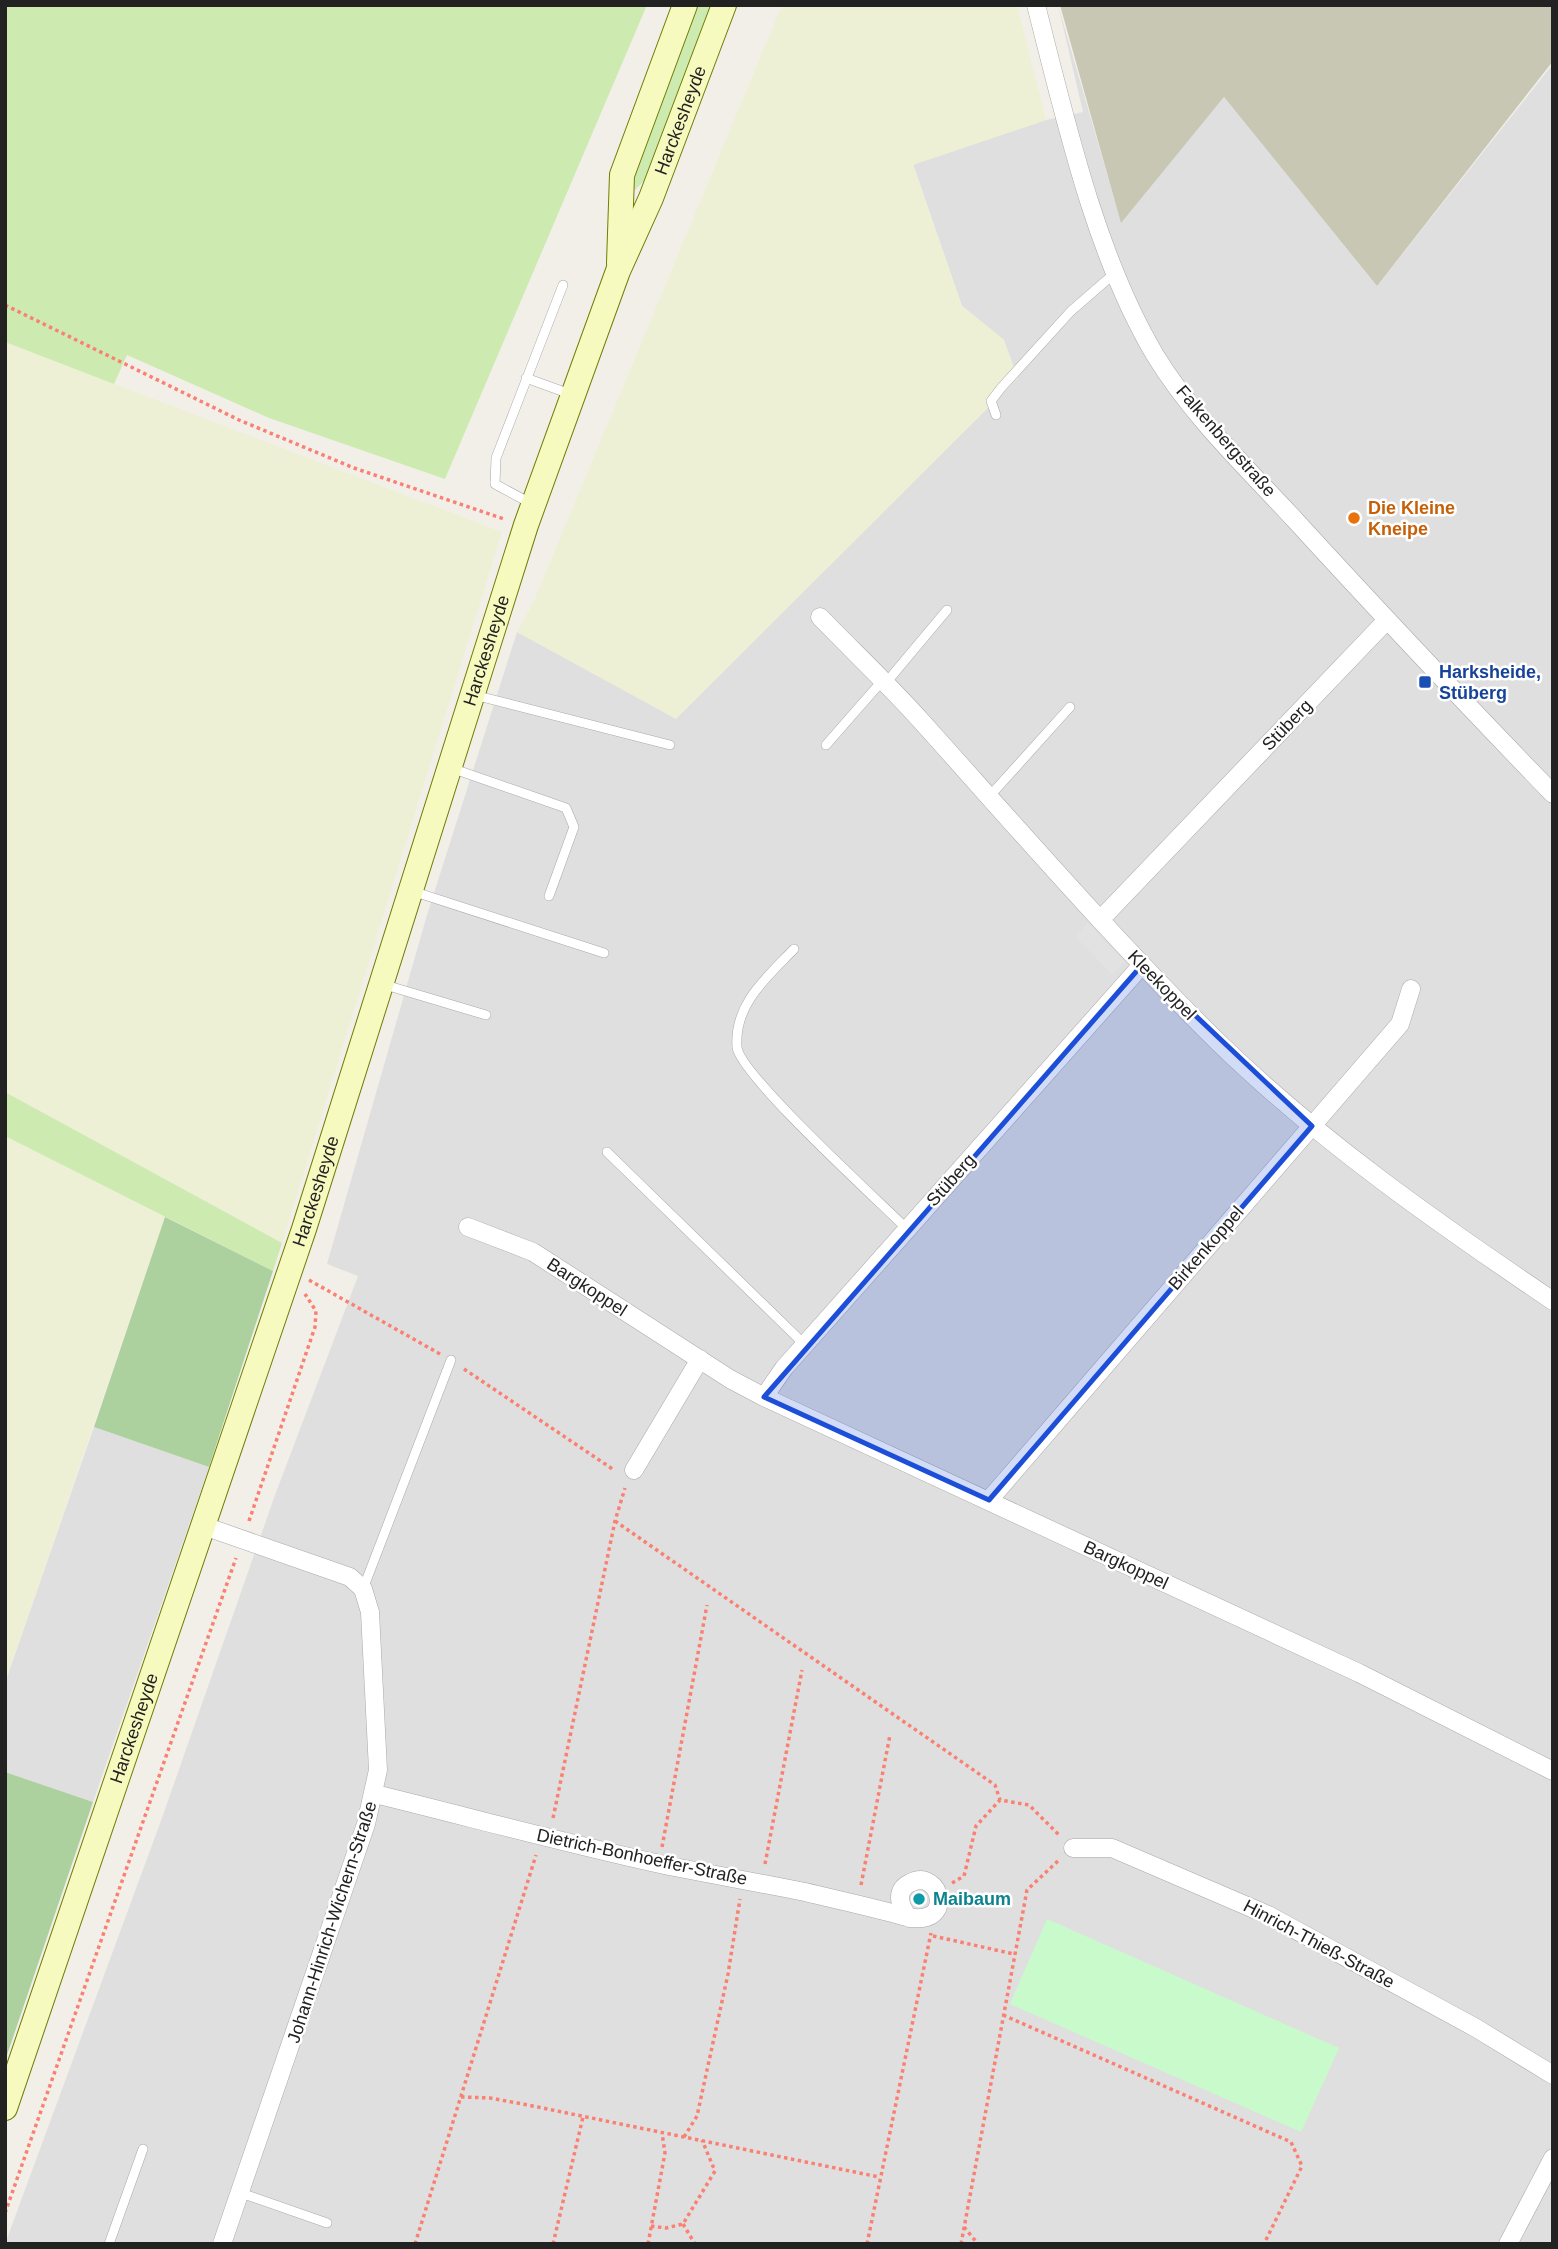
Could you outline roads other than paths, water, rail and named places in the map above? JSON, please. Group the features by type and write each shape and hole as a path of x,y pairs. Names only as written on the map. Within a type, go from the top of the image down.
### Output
{"main road":[{"name":"Harckesheyde","path":"618,271 622,175 685,5"},
{"name":"Harckesheyde","path":"5,2108 304,1229 530,515 618,271 651,198 724,5"}],"street":[{"name":"Falkenbergstraße","path":"1036,5 1083,177 1116,272 1156,356 1199,414 1387,620 1553,794"},
{"name":"Kleekoppel","path":"820,617 884,683 1142,965 1220,1044 1312,1126 1427,1215 1553,1301"},
{"name":"Stüberg","path":"1100,920 1387,620"},
{"name":"Stüberg","path":"764,1397 805,1345 1142,965"},
{"name":"Birkenkoppel","path":"989,1500 1400,1024 1411,989"},
{"name":"Bargkoppel","path":"468,1227 533,1252 764,1397 1359,1673 1553,1771"},
{"path":"631,1475 700,1359"},
{"path":"204,1526 350,1577 363,1589"},
{"name":"Johann-Hinrich-Wichern-Straße","path":"222,2244 375,1794 378,1770 370,1612 363,1589"},
{"name":"Dietrich-Bonhoeffer-Straße","path":"375,1794 546,1837 916,1919"},
{"name":"Hinrich-Thieß-Straße","path":"1073,1848 1112,1848 1268,1915 1476,2028 1553,2075"},
{"path":"917,1879 930,1882 938,1891 940,1904 933,1915 916,1919 901,1908 899,1895 906,1884 917,1879"},
{"path":"1508,2244 1553,2158"}],"lane":[{"path":"996,415 991,401 1001,388 1071,310 1116,272"},
{"path":"530,515 495,484 496,458 563,285"},
{"path":"526,378 572,395"},
{"path":"826,745 947,610"},
{"path":"472,694 670,745"},
{"path":"988,798 1070,706"},
{"path":"449,767 566,808 573,827 550,896"},
{"path":"410,890 604,953"},
{"path":"794,949 746,1003 740,1018 737,1050 745,1066 768,1091 907,1229"},
{"path":"381,983 486,1015"},
{"path":"607,1152 805,1345"},
{"path":"363,1589 451,1360"},
{"path":"109,2244 143,2149"},
{"path":"241,2193 327,2223"}],"place":[{"name":"Die Kleine Kneipe","path":"1354,518"},
{"name":"Harksheide, Stüberg","path":"1425,682"},
{"name":"Maibaum","path":"919,1899"}]}
